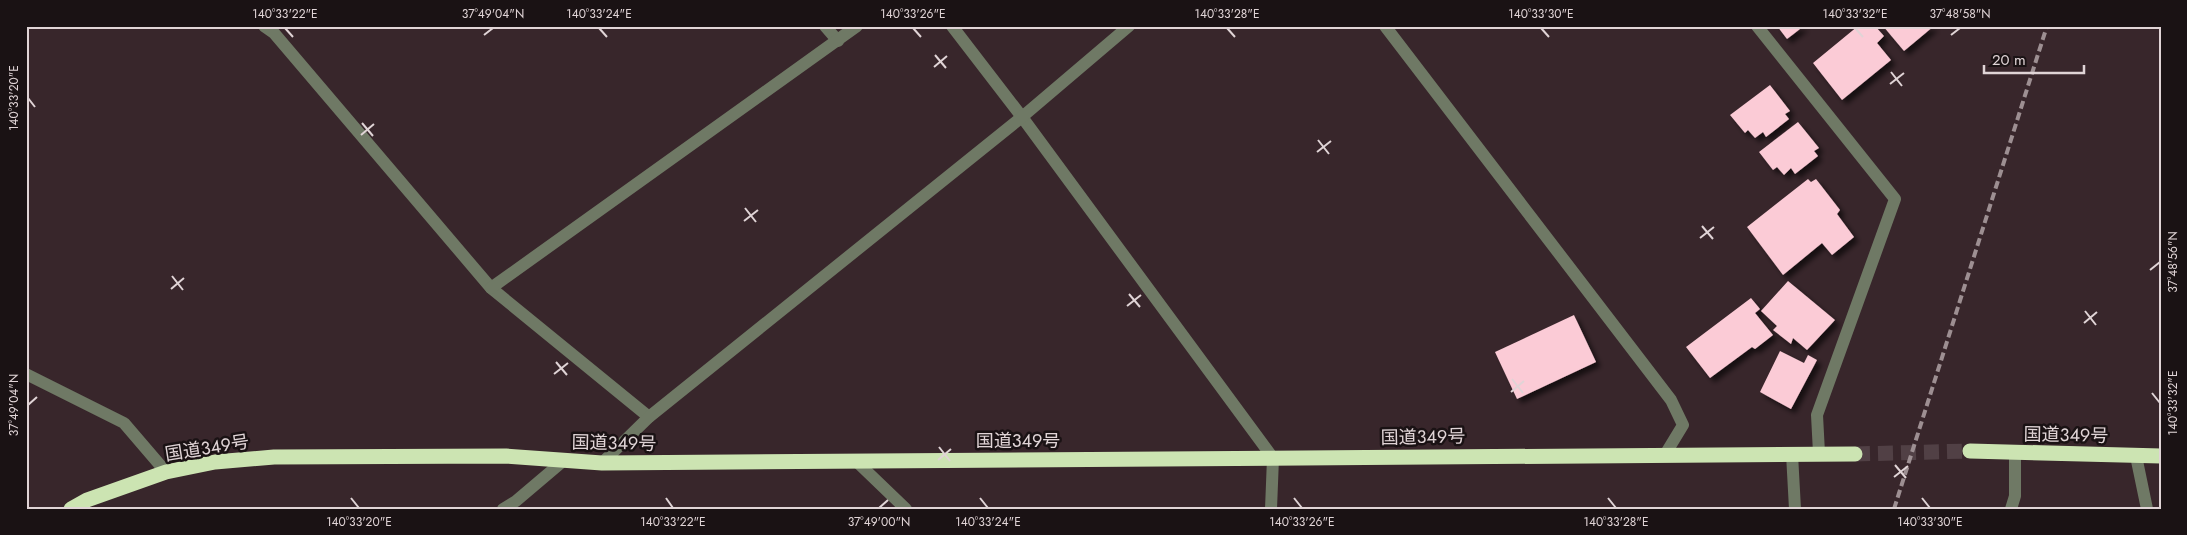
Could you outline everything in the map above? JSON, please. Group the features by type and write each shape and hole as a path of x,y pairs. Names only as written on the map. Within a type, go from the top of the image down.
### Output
{"highway":[{"name":"国道349号","path":"1970,451 2161,456"},
{"name":"国道349号","path":"71,509 87,500 166,472 215,462 274,457 506,456 562,462 602,463 1666,453 1855,454"}],"street":[{"path":"264,26 274,33 491,288 649,417"},
{"path":"825,26 838,41"},
{"path":"491,288 857,26"},
{"path":"952,26 1022,117 1272,458 1271,509"},
{"path":"602,463 649,417 1022,117 1129,26"},
{"path":"1385,26 1671,400 1683,425 1666,453"},
{"path":"1757,26 1895,199 1817,415 1819,453"},
{"path":"26,374 124,423 166,472"},
{"path":"2011,509 2015,496 2015,453"},
{"path":"1792,454 1795,509"},
{"path":"2136,456 2147,509"},
{"path":"856,461 906,509"},
{"path":"503,509 519,505 562,462"}],"building":[{"path":"1777,26 1804,26 1787,39"},
{"path":"1858,26 1875,26 1884,36 1877,43 1891,60 1842,100 1813,63"},
{"path":"1883,26 1934,26 1904,51"},
{"path":"1770,85 1790,111 1785,114 1789,119 1766,137 1763,132 1755,138 1748,130 1745,133 1730,115"},
{"path":"1798,122 1819,148 1814,151 1818,156 1795,174 1791,168 1784,175 1777,167 1773,170 1759,152"},
{"path":"1808,179 1811,182 1816,179 1840,210 1837,214 1854,237 1832,255 1822,243 1783,275 1747,227"},
{"path":"1788,281 1835,320 1807,350 1793,338 1791,344 1773,330 1777,326 1761,311"},
{"path":"1751,298 1760,309 1755,313 1773,335 1755,349 1752,347 1710,378 1686,347"},
{"path":"1574,315 1596,362 1517,399 1495,352"},
{"path":"1780,351 1804,363 1808,355 1817,360 1791,409 1760,392"}],"tunnel":[{"path":"1855,454 1970,451"}],"railway":[{"path":"1894,509 2047,26"}]}
